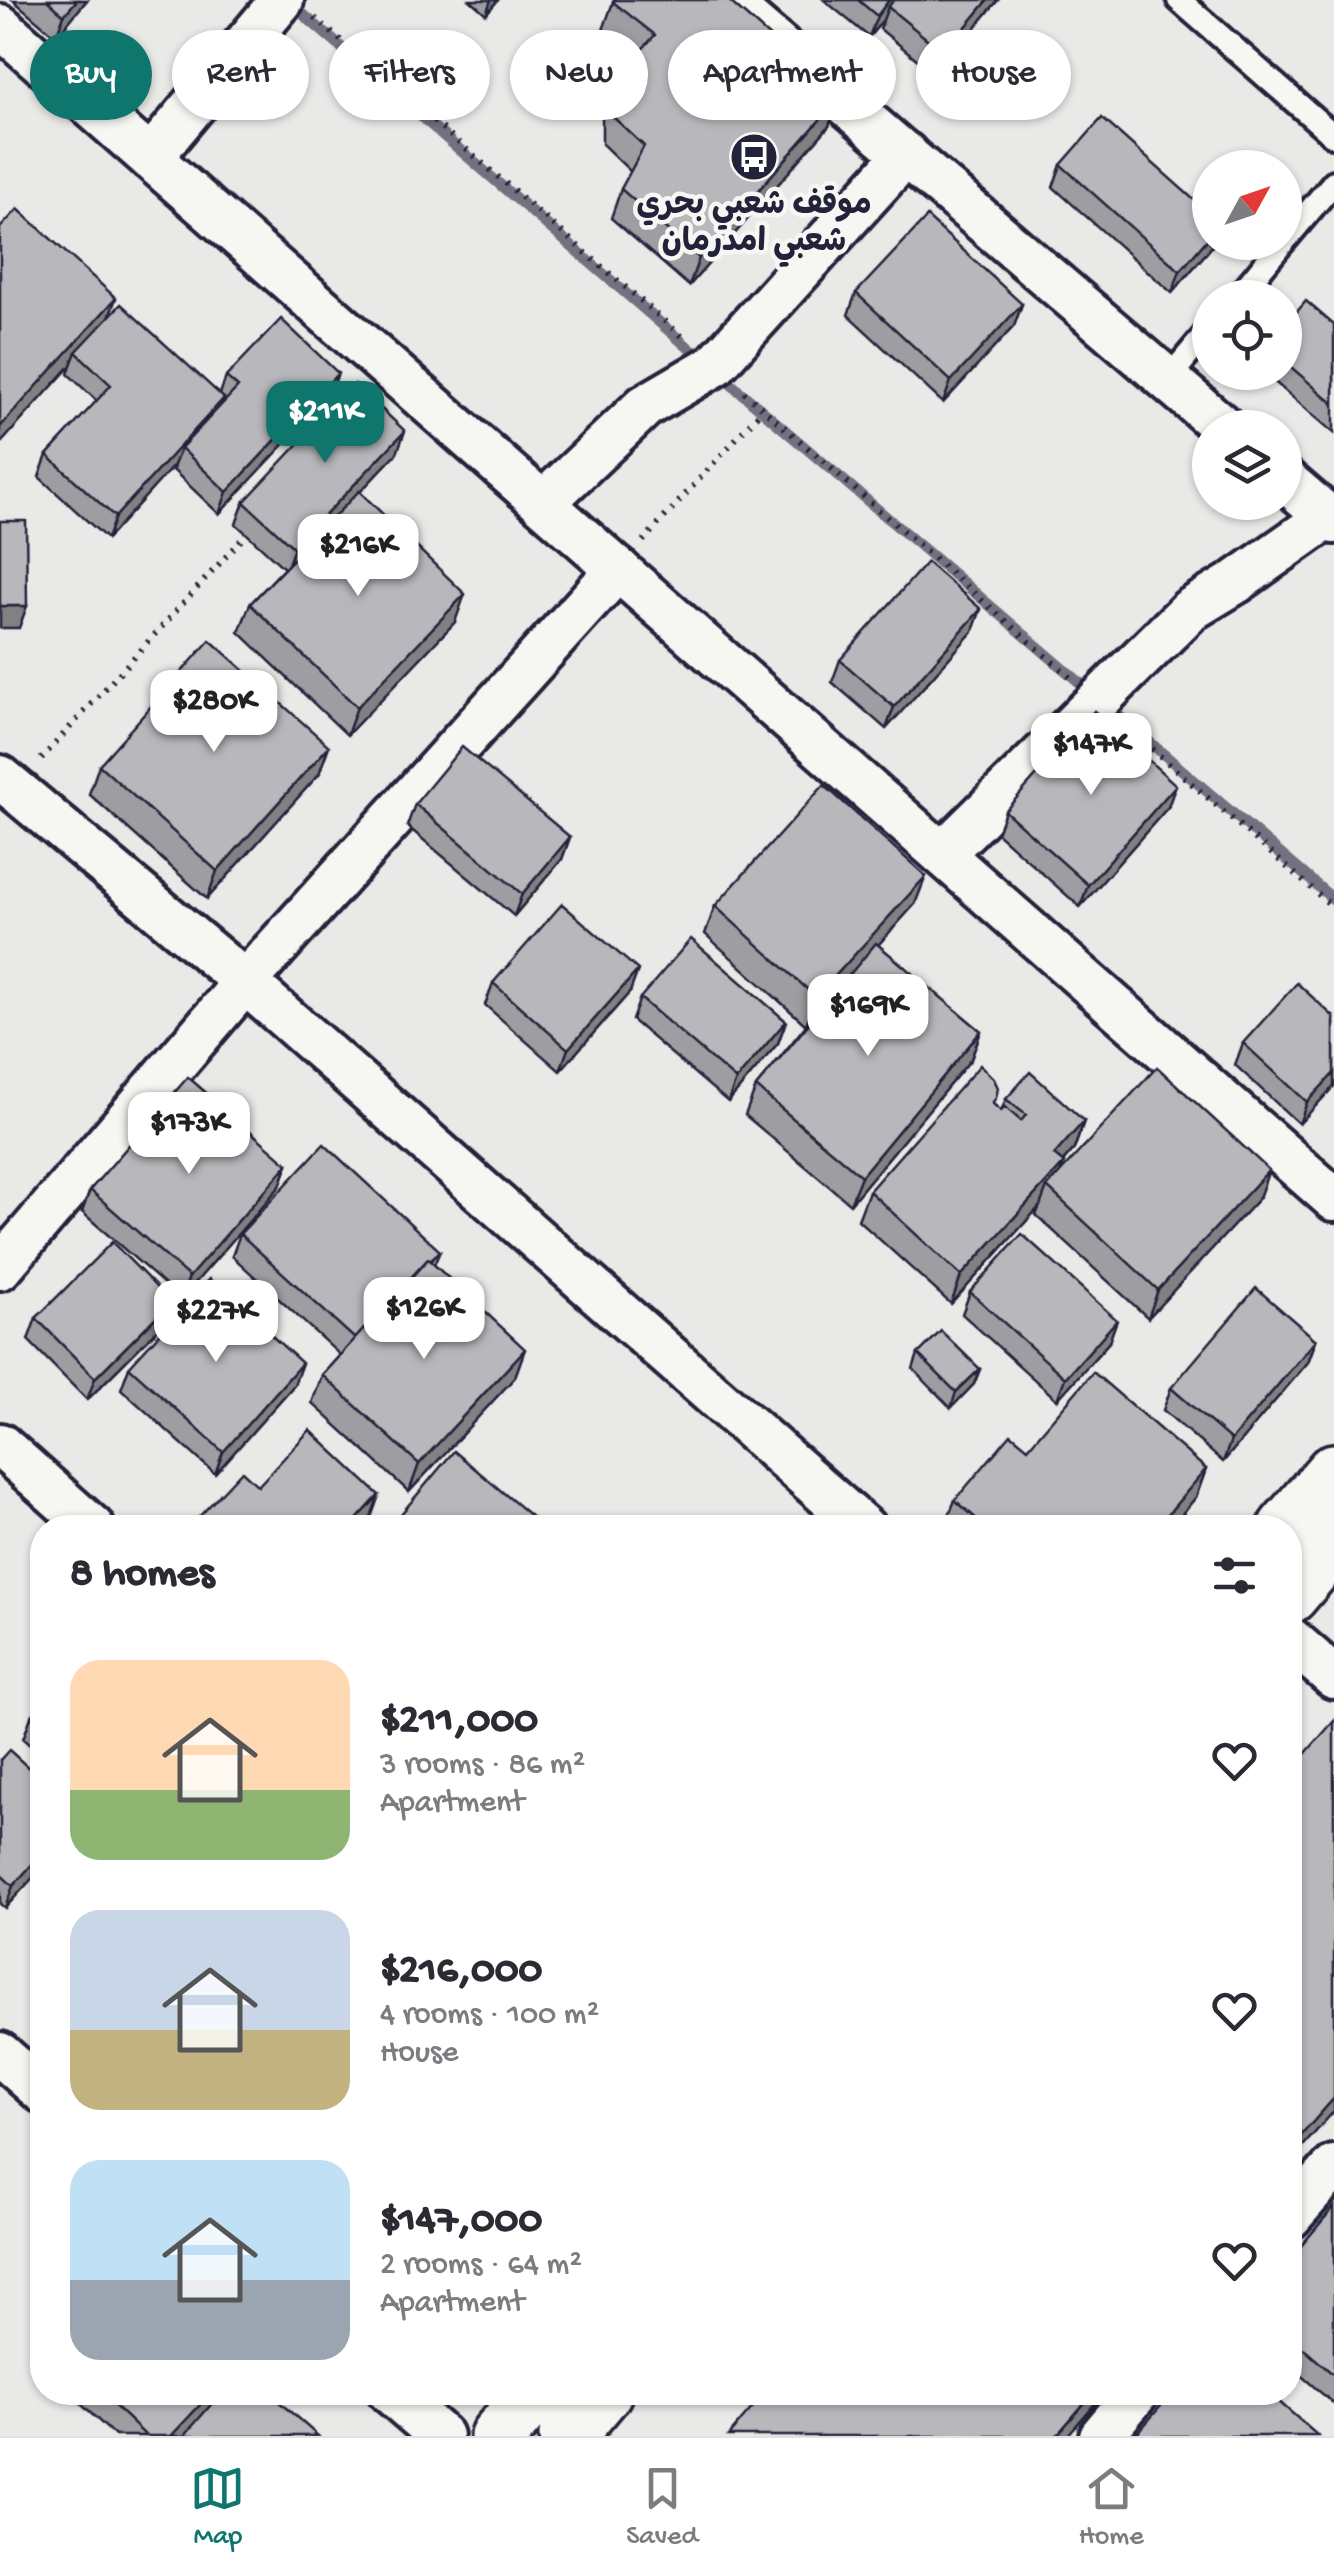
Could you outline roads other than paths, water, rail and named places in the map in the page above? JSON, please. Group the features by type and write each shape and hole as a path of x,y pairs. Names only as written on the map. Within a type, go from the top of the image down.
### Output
{"main road":[{"path":"1297,1515 1334,1472"},
{"path":"1302,1581 1334,1544"},
{"path":"498,2436 525,2405"},
{"path":"568,2436 593,2405"}],"street":[{"path":"725,0 1203,410"},
{"path":"150,158 296,6"},
{"path":"0,26 1334,1199"},
{"path":"543,503 645,406 715,365 906,154"},
{"path":"942,854 1190,610 1331,520 1302,495"},
{"path":"0,1268 245,982 618,569"},
{"path":"7,783 245,982 849,1515"},
{"path":"0,1446 77,1515"},
{"path":"1302,1649 1334,1676"},
{"path":"0,2054 30,2080"},
{"path":"1302,2204 1334,2167"},
{"path":"405,2405 440,2436"},
{"path":"1101,2436 1127,2405"}],"lane":[{"path":"1179,0 1334,136"},
{"path":"1302,220 1334,182"},
{"path":"1252,280 1268,260"},
{"path":"1168,379 1192,350"}],"waterway":[{"path":"290,3 703,360"},
{"path":"717,372 1334,900"}],"place":[{"name":"موقف شعبي بحري شعبي امدرمان","path":"754,157"}]}
